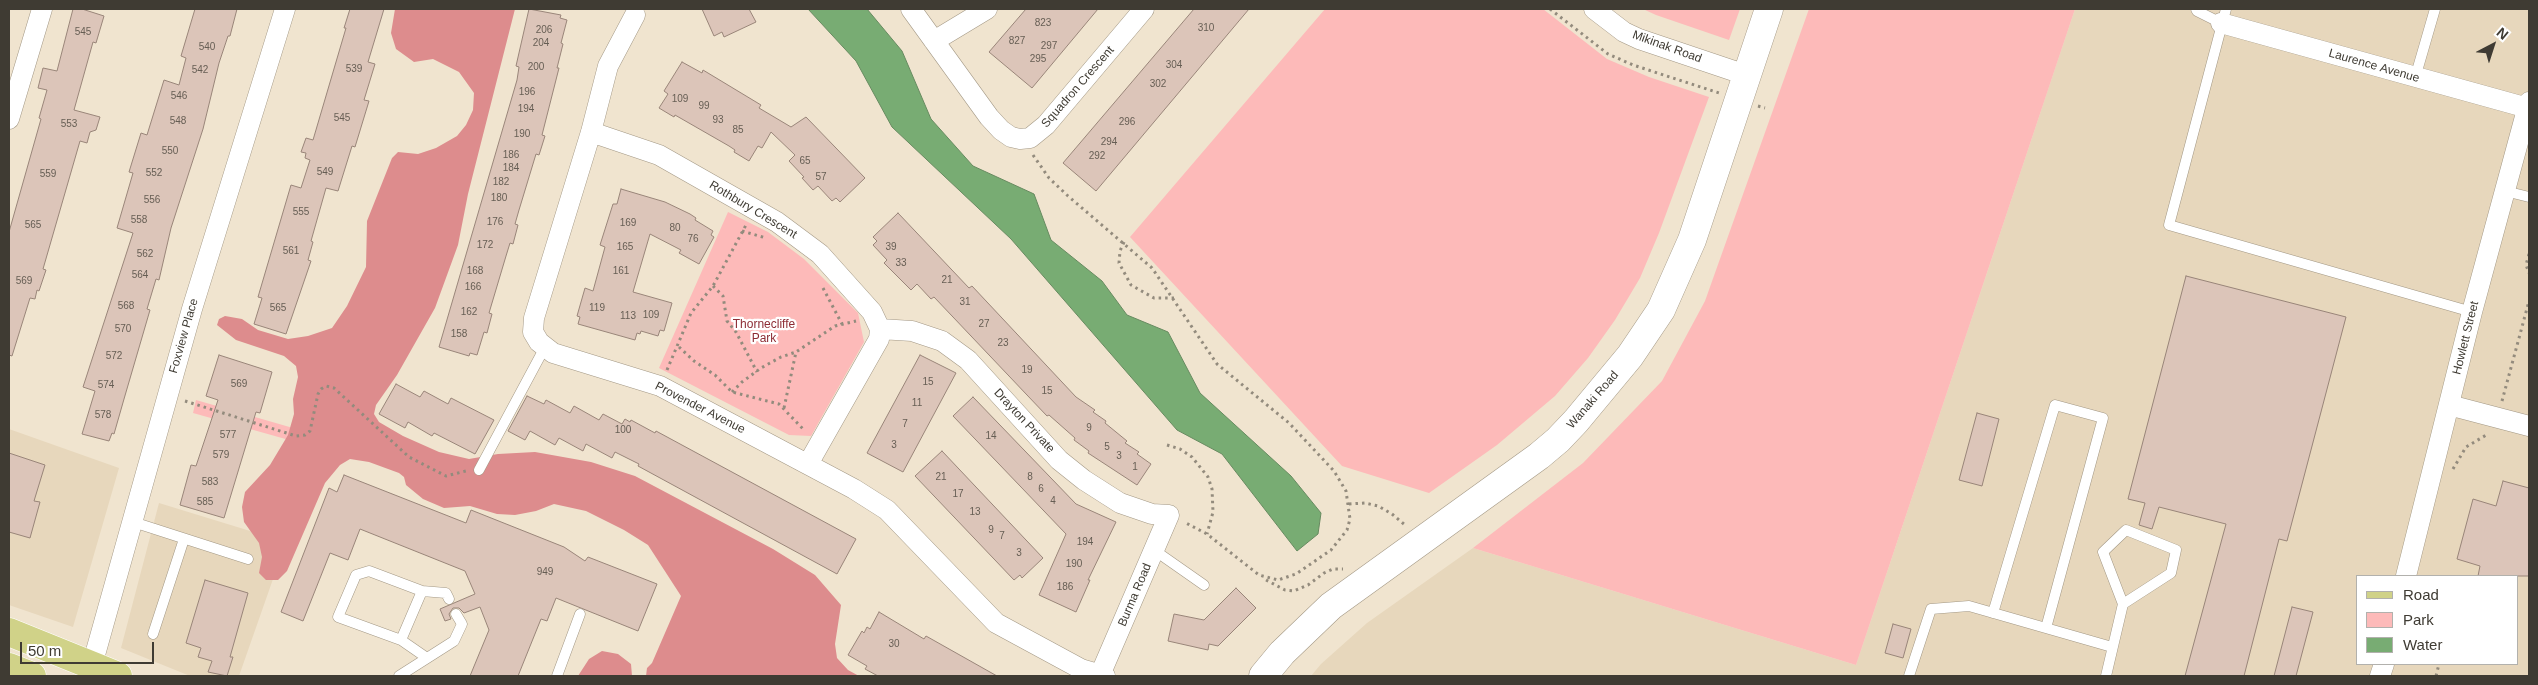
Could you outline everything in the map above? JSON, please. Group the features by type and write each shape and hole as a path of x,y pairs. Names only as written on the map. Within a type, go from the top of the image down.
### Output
{"main road":[{"path":"9,632 90,671 118,676"},
{"path":"9,667 32,676"}],"street":[{"path":"9,119 42,9"},
{"name":"Foxview Place","path":"90,671 194,300 285,9"},
{"name":"Squadron Crescent","path":"911,9 1001,130 1011,137 1030,138 1046,125 1144,9"},
{"path":"934,41 987,9"},
{"name":"Mikinak Road","path":"1594,9 1624,32 1731,88"},
{"name":"Wanaki Road","path":"1263,676 1282,653 1331,606 1539,456 1576,421 1645,335 1672,286 1692,240 1731,88 1769,9"},
{"path":"545,347 539,342 533,332 534,318 591,132 608,66 635,15"},
{"name":"Laurence Avenue","path":"2223,16 2415,78 2528,105"},
{"name":"Howlett Street","path":"2406,575 2472,312 2528,105"},
{"name":"Rothbury Crescent","path":"591,132 659,155 754,208 820,254 876,321"},
{"path":"813,455 872,352 876,321"},
{"name":"Drayton Private","path":"876,321 942,341 968,360 1059,460 1084,480 1120,503 1152,514 1169,515"},
{"name":"Provender Avenue","path":"545,347 553,353 660,386 813,455 886,510 996,623 1073,664 1102,675"},
{"path":"2449,405 2529,426"},
{"name":"Burma Road","path":"1102,675 1169,515"}],"lane":[{"path":"2196,9 2197,11 2223,16 2169,224 2472,312"},
{"path":"2415,78 2435,9"},
{"path":"2505,191 2529,197"},
{"path":"474,469 545,347"},
{"path":"1993,613 2054,405 2103,418 2046,628"},
{"path":"133,522 248,559"},
{"path":"2106,676 2124,604 2103,552 2126,530 2176,550 2171,573 2124,604"},
{"path":"153,634 184,539"},
{"path":"1154,550 1204,585"},
{"path":"427,658 401,640 338,617 356,575 369,571 422,591 446,593 449,599"},
{"path":"401,640 422,591"},
{"path":"1909,676 1931,609 1969,606 2112,647"},
{"path":"399,676 454,641 462,624 456,614"},
{"path":"557,676 580,614"}],"path":[{"path":"1550,9 1608,54 1632,65 1731,88 1765,108"},
{"path":"1030,138 1032,154 1050,178 1086,212 1124,242 1152,268 1217,364 1289,423 1334,470 1346,491 1350,519 1347,530 1331,550 1310,566 1287,578 1268,579 1259,575"},
{"path":"660,386 679,347 692,313 713,286 754,208"},
{"path":"742,231 773,240"},
{"path":"1124,242 1120,251 1119,263 1131,285 1154,298 1174,298"},
{"path":"2529,254 2526,265 2529,273"},
{"path":"821,285 842,324"},
{"path":"713,286 723,296 727,321 736,332 756,372"},
{"path":"2450,476 2466,447 2492,431 2529,301"},
{"path":"732,392 756,372 781,357 796,352 819,335 842,324 860,320 876,321"},
{"path":"679,347 694,361 715,375 732,392 779,404 784,408 797,420 813,455"},
{"path":"784,408 796,352"},
{"path":"167,396 296,436 310,431 318,394 326,386 334,388 409,458 446,476 461,474 474,469"},
{"path":"1167,445 1180,449 1192,457 1208,477 1214,500 1207,534"},
{"path":"1349,504 1364,503 1378,506 1392,514 1409,530"},
{"path":"1169,515 1207,534 1259,575 1273,585 1285,590 1294,591 1333,569 1344,569"}],"shaded area":[{"path":"395,9 515,9 468,194 458,245 435,308 397,375 376,405 374,414 379,422 403,436 439,452 469,459 498,454 535,452 591,462 635,476 773,549 815,575 841,605 835,644 837,658 848,670 859,676 646,676 647,668 652,663 681,596 648,545 624,530 586,511 554,504 536,511 515,515 497,514 470,506 444,508 423,499 406,485 404,477 399,473 369,462 350,459 340,465 325,483 287,571 278,580 266,580 259,573 262,557 259,543 244,522 242,507 245,492 270,465 288,435 294,414 293,399 298,377 296,366 284,356 236,340 217,325 219,319 225,316 242,319 258,330 288,339 308,336 332,328 347,306 366,267 367,221 392,158 398,152 418,154 436,148 457,136 466,125 473,110 474,93 459,72 433,59 414,62 396,49 391,33"},
{"path":"2075,9 2529,9 2529,676 1311,676 1321,664 1367,623 1473,548 1856,665"},
{"path":"9,429 119,468 73,627 9,605"},
{"path":"159,503 286,542 239,676 190,676 121,648"},
{"path":"602,651 618,654 631,664 632,676 578,676 589,659"}],"green space":[{"path":"1325,9 1543,9 1607,59 1649,77 1709,97 1659,233 1640,278 1615,320 1588,358 1555,396 1497,445 1429,493 1342,466 1130,237"},
{"path":"1643,9 1740,9 1729,40"},
{"path":"1809,9 2075,9 1856,665 1473,548 1583,463 1662,381 1705,301"},
{"name":"Thornecliffe Park","path":"728,212 768,232 804,259 858,313 864,342 811,436 789,435 659,368"},
{"path":"196,400 293,428 314,447 193,413"}],"water":[{"path":"808,9 867,9 902,51 931,119 973,166 1034,194 1051,240 1102,281 1127,315 1168,332 1200,393 1291,476 1321,513 1318,534 1297,551 1222,454 1177,430 1011,239 892,127 856,61"}],"building":[{"path":"73,9 82,9 104,16 96,43 93,42 74,110 100,117 96,130 90,132 87,143 80,141 43,269 46,270 35,299 30,298 12,356 9,355 9,232 41,119 39,118 47,90 38,88 43,68 57,71"},
{"path":"195,9 237,9 230,36 228,36 219,63 203,129 171,228 159,280 156,279 147,309 150,310 114,434 112,433 109,441 82,434 95,391 83,387 133,233 117,228 133,173 129,172 141,133 147,135 164,80 179,85 186,58 181,56"},
{"path":"350,9 384,9 368,62 375,64 364,100 369,101 355,147 352,146 338,191 326,188 311,241 313,242 308,260 311,261 286,334 254,324 262,298 258,297 291,185 301,188 310,160 305,158 306,153 301,152 306,138 313,140"},
{"path":"529,9 561,15 560,18 567,20 561,43 563,44 557,68 559,68 542,135 545,136 539,155 536,154 519,210 515,224 518,225 513,244 510,243 489,313 492,314 487,333 484,332 477,355 470,353 469,356 439,347 517,80 519,67 516,66"},
{"path":"702,9 749,9 756,22 724,37 722,32 714,36"},
{"path":"1026,9 1098,9 1032,88 989,52"},
{"path":"1194,9 1249,9 1096,191 1063,163"},
{"path":"682,62 702,73 703,70 761,105 759,108 791,127 806,117 865,178 840,202 836,198 832,201 818,186 813,190 802,178 804,177 789,161 795,155 771,132 762,148 758,146 749,161 734,152 735,150 729,146 659,108 668,94 664,91"},
{"path":"621,189 665,202 690,214 696,218 695,220 713,231 711,235 714,237 699,264 679,253 681,250 650,234 633,292 672,303 664,331 660,330 658,336 641,331 640,334 637,333 635,340 578,324 580,317 577,316 585,288 593,291 605,247 600,245 613,204 617,204"},
{"path":"898,213 969,288 972,286 1076,397 1095,410 1093,412 1106,421 1105,423 1127,441 1125,443 1139,452 1137,454 1151,464 1137,485 1088,453 1089,451 1074,440 1075,438 1049,415 1047,416 934,297 931,299 917,284 911,290 884,263 887,260 873,245 877,241 873,237"},
{"path":"2186,276 2346,317 2287,541 2279,539 2244,676 2185,676 2226,524 2159,507 2152,529 2139,525 2145,503 2128,499"},
{"path":"219,355 272,372 260,413 256,412 224,518 180,505 191,465 196,466 218,400 206,396"},
{"path":"920,355 956,373 903,472 867,453"},
{"path":"396,384 420,397 424,391 448,404 451,398 494,420 475,454 434,433 432,436 408,422 405,428 379,414"},
{"path":"527,396 544,404 546,400 570,413 574,406 599,420 603,414 622,424 625,419 630,422 631,420 655,433 656,431 856,539 837,574 615,452 612,458 586,444 583,451 559,438 555,445 530,431 525,440 508,431"},
{"path":"973,397 1076,504 1116,522 1088,580 1090,580 1076,612 1039,595 1066,534 953,416"},
{"path":"1977,413 1999,419 1982,486 1959,480"},
{"path":"942,451 1043,558 1022,578 1020,575 1014,580 915,476"},
{"path":"9,453 45,465 34,501 40,502 30,538 9,532"},
{"path":"344,475 466,523 471,510 564,547 585,561 588,557 657,584 638,631 556,598 547,621 541,619 518,676 470,676 489,630 480,607 464,613 459,608 453,608 449,614 451,619 445,621 440,609 475,594 465,571 360,529 348,560 330,553 303,621 281,612 329,488 337,492"},
{"path":"2503,481 2529,488 2529,576 2478,575 2480,566 2457,559 2473,499 2496,506"},
{"path":"205,580 248,593 230,657 233,657 227,676 208,672 212,661 198,657 201,648 186,643"},
{"path":"1236,588 1256,608 1218,646 1209,644 1208,650 1168,641 1174,614 1204,620"},
{"path":"2292,607 2313,612 2296,676 2274,676"},
{"path":"879,612 924,639 926,636 997,676 878,676 865,669 867,666 848,655 862,631 864,633 867,627 870,629"},
{"path":"1893,624 1911,629 1903,658 1885,653"}]}
